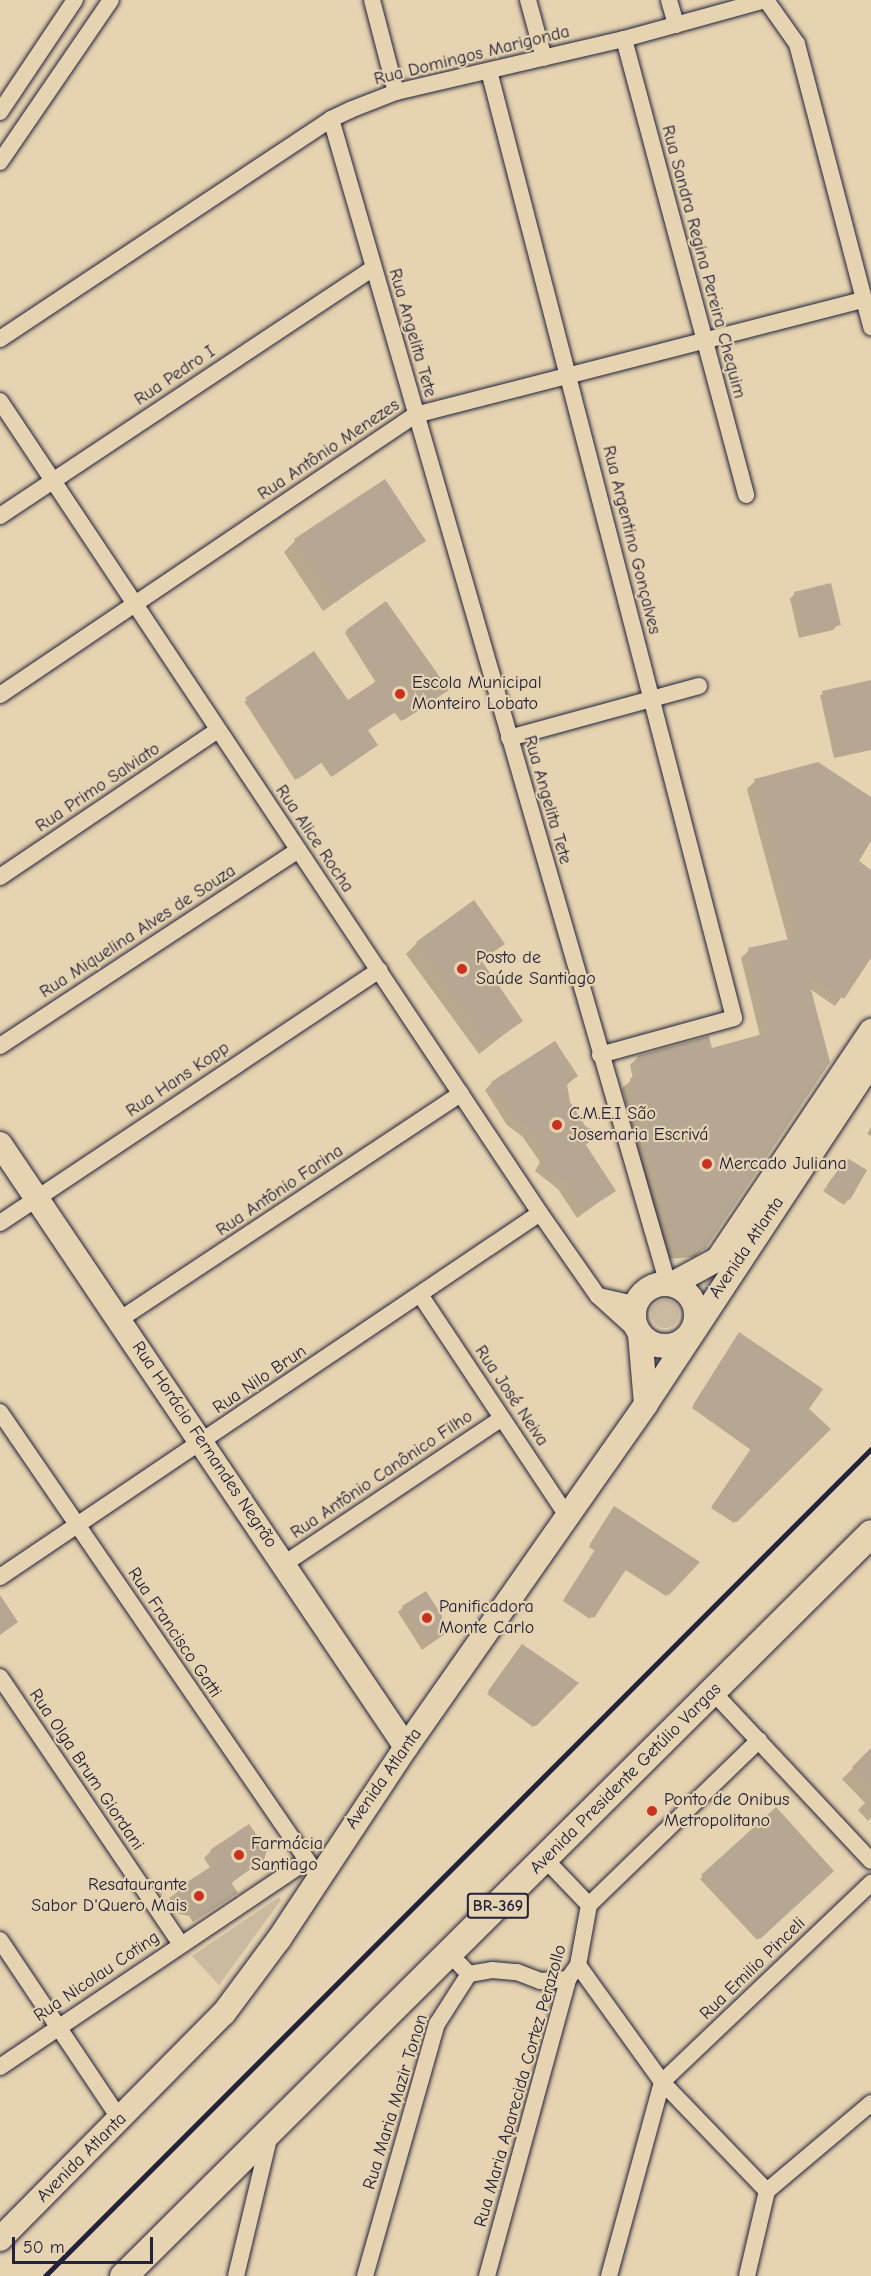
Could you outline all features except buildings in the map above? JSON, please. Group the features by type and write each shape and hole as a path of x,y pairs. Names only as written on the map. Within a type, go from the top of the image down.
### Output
{"main road":[{"name":"Avenida Presidente Getúlio Vargas","path":"123,2276 272,2126 546,1860 871,1533"}],"street":[{"path":"0,112 75,0"},
{"path":"0,162 111,0"},
{"path":"372,0 396,92"},
{"path":"528,0 544,58"},
{"path":"669,0 676,25"},
{"path":"766,0 797,44 871,327"},
{"name":"Rua Domingos Marigonda","path":"0,339 331,119 396,92 624,39 766,0"},
{"name":"Rua Sandra Regina Pereira Chequim","path":"624,39 746,495"},
{"name":"Rua Argentino Gonçalves","path":"489,71 734,1018 600,1055"},
{"name":"Rua Angelita Tete","path":"331,119 600,1055 670,1284"},
{"name":"Rua Pedro I","path":"0,516 373,268"},
{"name":"Rua Antônio Menezes","path":"0,695 415,415 570,378 864,300"},
{"name":"Rua Alice Rocha","path":"0,401 540,1213 598,1296 640,1334"},
{"path":"509,738 699,686"},
{"name":"Rua Primo Salviato","path":"0,878 218,730"},
{"name":"Rua Miquelina Alves de Souza","path":"0,1046 298,850"},
{"name":"Rua Hans Kopp","path":"0,1223 379,970"},
{"name":"Avenida Atlanta","path":"670,1284 718,1259 871,1031"},
{"name":"Avenida Atlanta","path":"0,2239 224,2013 279,1939 312,1868 406,1747 568,1517 646,1404 692,1330 871,1063"},
{"name":"Rua Antônio Farina","path":"119,1320 462,1094"},
{"name":"Rua Horácio Fernandes Negrão","path":"0,1144 406,1747"},
{"name":"Rua Nilo Brun","path":"0,1577 421,1296 540,1213"},
{"path":"640,1334 648,1341 667,1346 685,1338 695,1322 693,1303 681,1288 670,1284 648,1288 635,1304 635,1324 640,1334 646,1404"},
{"name":"Rua José Neiva","path":"421,1296 568,1517"},
{"path":"598,1296 635,1304"},
{"name":"Rua Francisco Gatti","path":"0,1412 312,1868"},
{"name":"Rua Antônio Canônico Filho","path":"284,1564 502,1418"},
{"name":"Rua Olga Brum Giordani","path":"0,1677 181,1944"},
{"path":"713,1692 871,1861"},
{"path":"546,1860 589,1905 759,1740"},
{"name":"Rua Nicolau Coting","path":"0,2067 181,1944 312,1868"},
{"name":"Rua Emilio Pinceli","path":"662,2082 871,1883"},
{"name":"Rua Maria Aparecida Cortez Perazollo","path":"487,2276 568,1979 578,1965 589,1905"},
{"path":"0,1940 120,2119"},
{"path":"449,1953 469,1974 492,1970 517,1972 540,1981 568,1979"},
{"path":"578,1965 662,2082 767,2191"},
{"name":"Rua Maria Mazir Tonon","path":"365,2276 437,2024 469,1974"},
{"path":"609,2276 662,2082"},
{"path":"747,2276 767,2191 871,2103"},
{"path":"237,2276 272,2126"}],"shaded area":[{"path":"665,1300 675,1304 679,1314 675,1324 665,1328 655,1324 651,1314 655,1304"},
{"path":"279,1897 281,1900 219,1985 192,1956"}],"railway":[{"path":"45,2276 871,1449"}],"place":[{"name":"Escola Municipal Monteiro Lobato","path":"400,694"},
{"name":"Posto de Saúde Santiago","path":"462,969"},
{"name":"C.M.E.I São Josemaria Escrivá","path":"557,1125"},
{"name":"Mercado Juliana","path":"707,1164"},
{"name":"Panificadora Monte Carlo","path":"427,1618"},
{"name":"Ponto de Onibus Metropolitano","path":"652,1811"},
{"name":"Farmácia Santiago","path":"239,1855"},
{"name":"Resataurante Sabor D'Quero Mais","path":"199,1896"}]}
